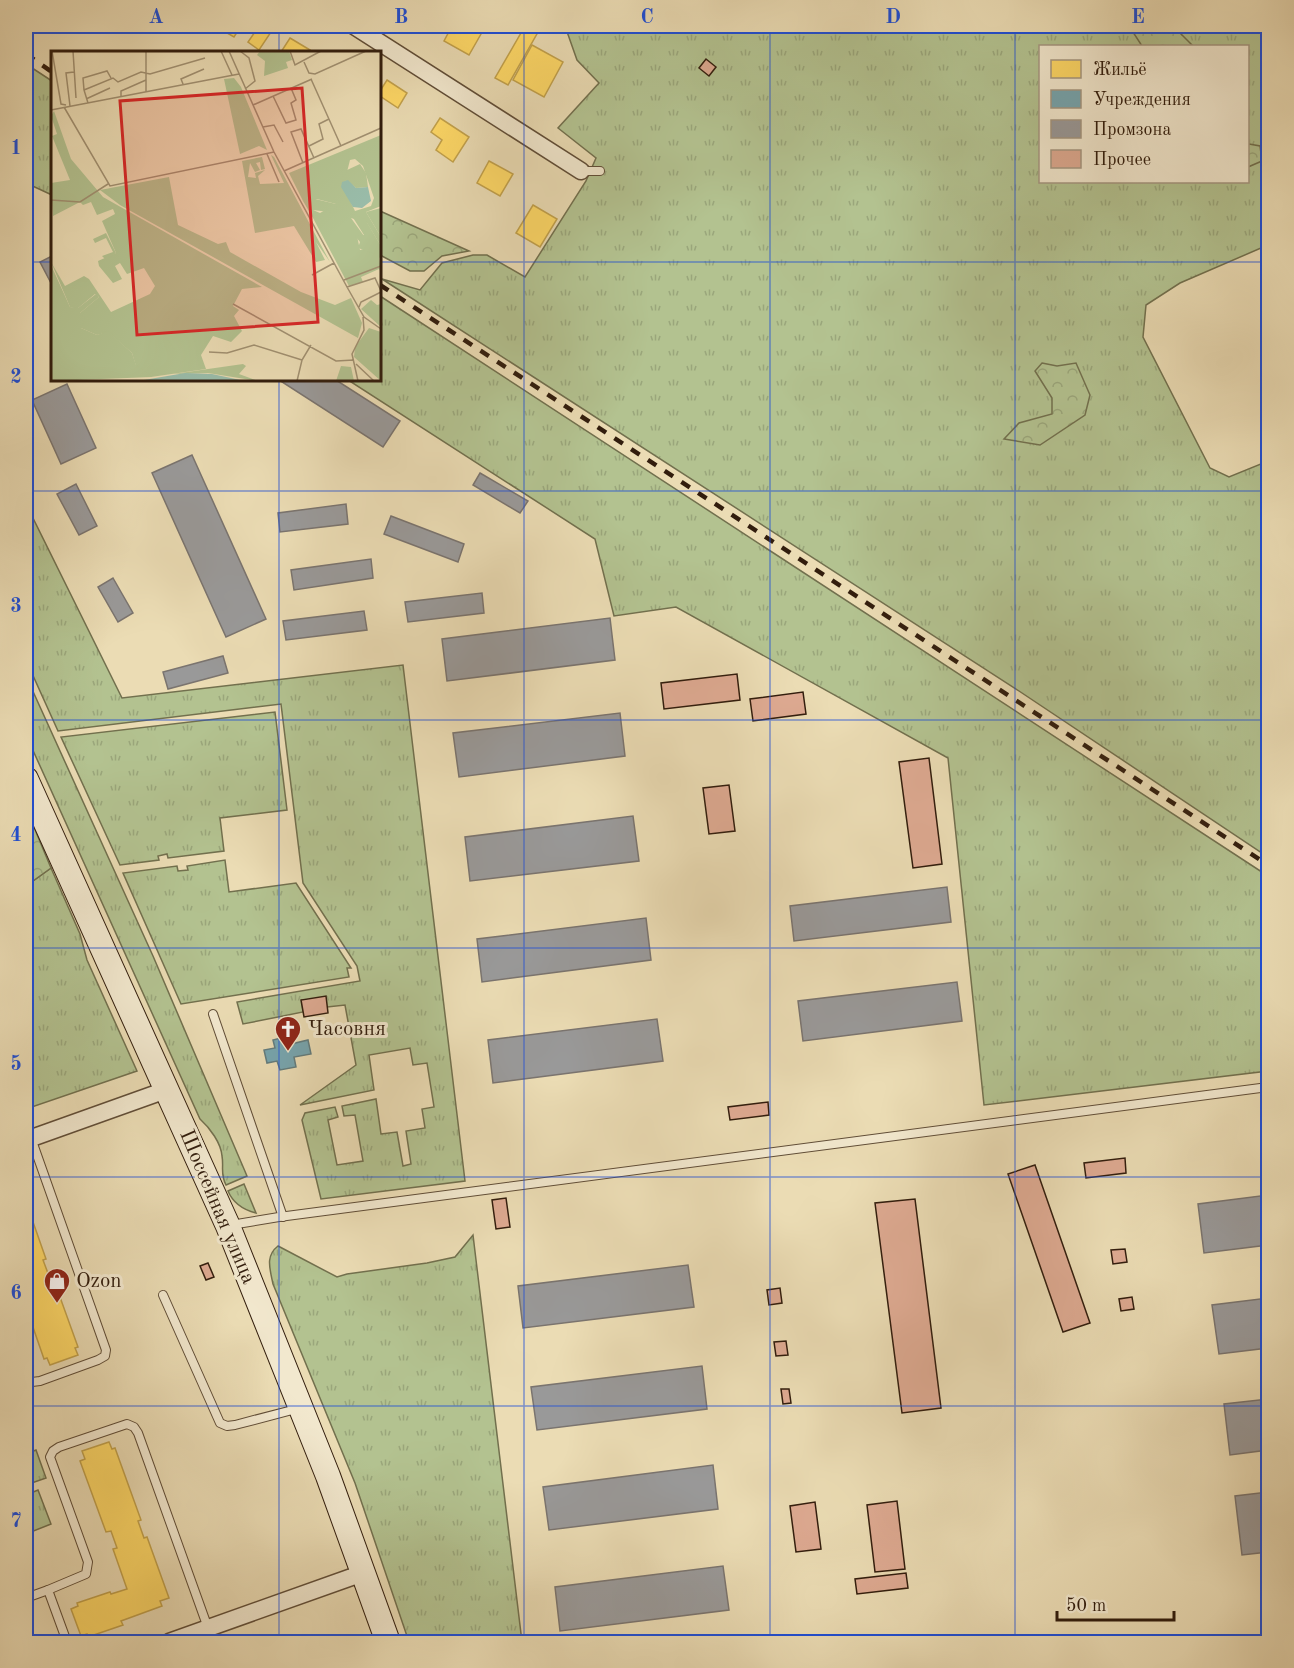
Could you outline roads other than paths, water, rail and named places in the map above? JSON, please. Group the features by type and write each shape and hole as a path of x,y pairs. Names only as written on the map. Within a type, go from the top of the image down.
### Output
{"main road":[{"name":"Шоссейная улица","path":"26,779 228,1226 328,1476 388,1642"}],"street":[{"path":"354,26 581,171"},
{"path":"28,1139 166,1090"},
{"path":"170,1642 363,1573"}],"lane":[{"path":"581,171 600,171"},
{"path":"213,1014 283,1216"},
{"path":"228,1226 283,1216 1269,1088"},
{"path":"26,1379 32,1382 40,1381 98,1360 105,1356 106,1350 28,1139"},
{"path":"163,1295 220,1424 235,1425 300,1408"},
{"path":"26,1598 79,1579 86,1574 88,1568 88,1562 50,1456 59,1447 127,1424 134,1426 138,1433 208,1629"},
{"path":"48,1590 67,1642"}],"railway":[{"path":"26,54 51,71"},
{"path":"381,286 1268,865"}],"place":[{"name":"Часовня","path":"288,1052"},
{"name":"Ozon","path":"57,1304"}]}
